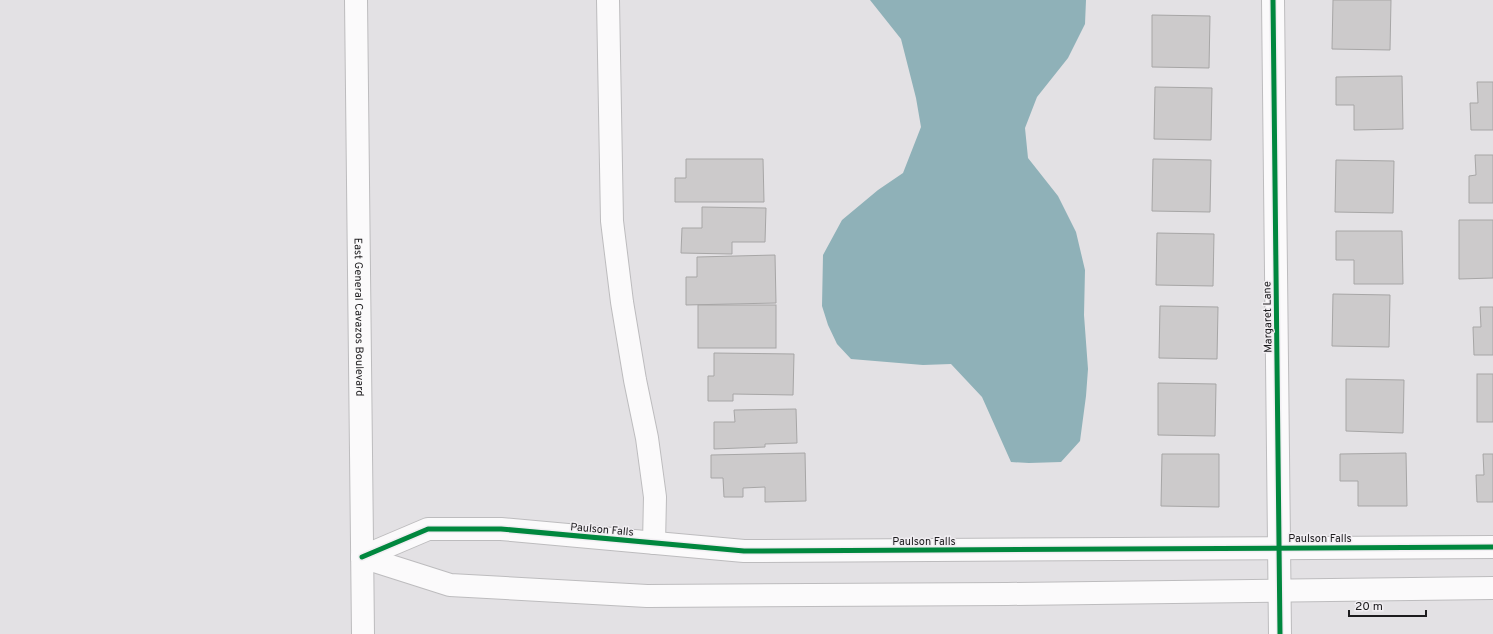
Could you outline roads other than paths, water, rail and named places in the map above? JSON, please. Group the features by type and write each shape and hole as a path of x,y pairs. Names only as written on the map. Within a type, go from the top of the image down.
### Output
{"street":[{"name":"East General Cavazos Boulevard","path":"356,0 363,634"},
{"path":"608,0 612,221 623,309 647,438 655,497 654,544"},
{"name":"Margaret Lane","path":"1272,0 1280,634"},
{"name":"Paulson Falls","path":"362,557 428,529 501,529 744,551 1493,547"},
{"path":"362,557 450,585 647,596 930,595 1493,588"}],"water":[{"path":"870,0 1086,0 1085,24 1068,58 1037,97 1025,128 1028,158 1058,196 1076,232 1085,270 1084,315 1088,369 1086,396 1080,441 1061,462 1011,462 982,397 951,364 923,365 851,359 837,344 828,325 822,306 823,255 842,220 878,190 903,173 921,127 916,98 901,39"}]}
